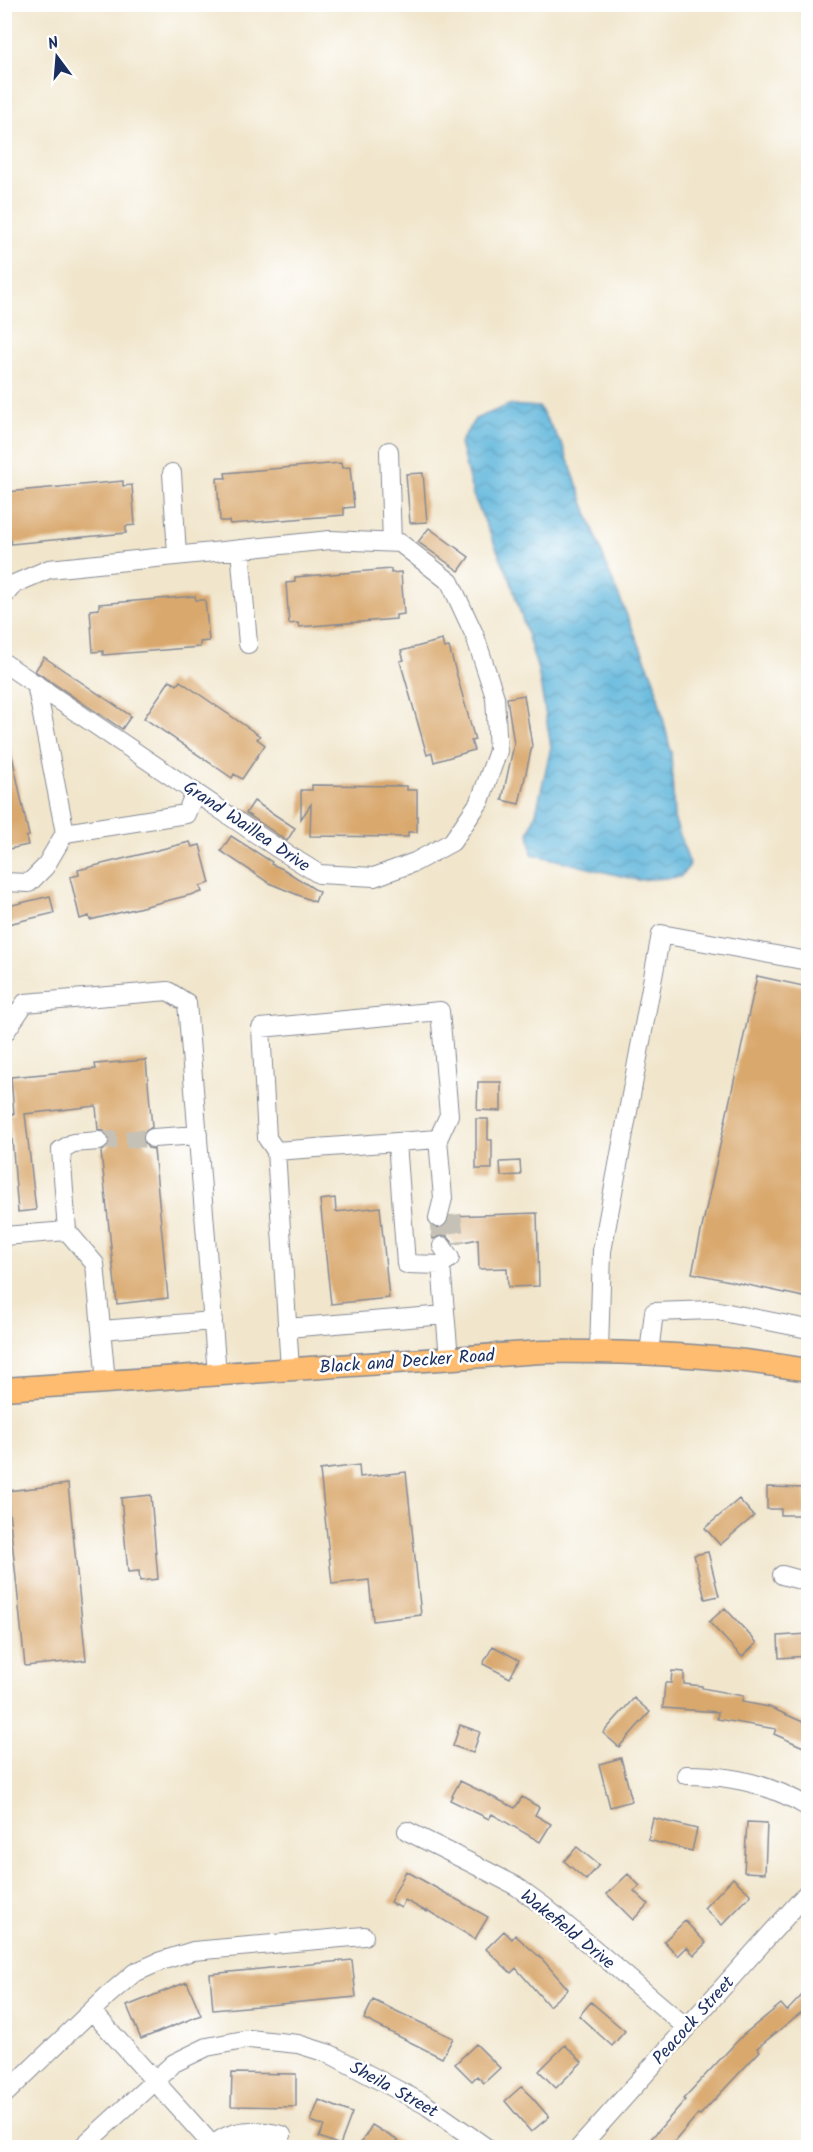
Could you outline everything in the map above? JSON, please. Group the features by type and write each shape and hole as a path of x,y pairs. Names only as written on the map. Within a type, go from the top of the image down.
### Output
{"main road":[{"name":"Black and Decker Road","path":"4,1389 542,1352 649,1353 751,1360 808,1370"}],"street":[{"path":"389,451 392,543"},
{"path":"172,473 177,555"},
{"name":"Grand Waillea Drive","path":"4,596 14,584 49,569 330,540 400,543 450,582 475,636 495,697 498,751 480,801 452,842 415,862 374,877 319,874 4,663"},
{"path":"240,549 248,644"},
{"path":"4,882 29,883 45,867 65,833 36,684"},
{"path":"65,833 186,814 195,792"},
{"path":"598,1351 602,1251 661,934 808,961"},
{"path":"4,1034 25,1003 168,991 187,1003 217,1374"},
{"path":"290,1369 276,1151 267,1138 261,1028 440,1011 449,1115 438,1138 445,1216"},
{"path":"153,1138 198,1135"},
{"path":"276,1151 438,1138"},
{"path":"99,1141 72,1143 61,1150 68,1231 95,1264 106,1382"},
{"path":"397,1142 406,1264 448,1253 446,1315 449,1358"},
{"path":"4,1236 68,1231"},
{"path":"649,1353 654,1312 713,1310 808,1329"},
{"path":"288,1328 446,1315"},
{"path":"102,1330 213,1321"},
{"path":"782,1575 808,1582"},
{"path":"686,1775 710,1775 744,1781 773,1790 808,1807"},
{"name":"Wakefield Drive","path":"407,1831 516,1886 545,1907 686,2027"},
{"name":"Peacock Street","path":"579,2148 808,1892"},
{"path":"4,2095 134,1973 161,1961 193,1951 364,1936"},
{"path":"92,2010 211,2146 231,2134 256,2129 282,2135"},
{"name":"Sheila Street","path":"81,2148 174,2063 207,2047 249,2039 298,2044 330,2054 426,2105 487,2148"}],"water":[{"path":"509,405 539,407 563,446 610,575 654,680 671,752 674,818 690,865 680,877 637,880 532,854 529,832 536,813 551,747 538,670 510,579 473,495 460,443 475,419"}],"building":[{"path":"341,463 342,468 350,467 354,507 344,508 344,515 230,524 229,521 220,521 217,478 226,478 225,473"},
{"path":"423,473 427,522 410,523 406,474"},
{"path":"123,481 123,486 132,485 135,525 126,526 126,533 11,544 11,540 4,540 4,497 7,497 7,492"},
{"path":"429,528 469,557 459,571 418,542"},
{"path":"391,569 391,573 401,572 404,614 396,615 396,619 299,627 298,623 289,624 286,583 295,582 295,577"},
{"path":"195,596 196,600 205,600 209,641 200,642 200,647 103,655 103,651 93,652 90,610 99,609 99,604"},
{"path":"442,640 444,648 449,647 475,740 471,741 474,750 434,762 432,753 427,755 400,661 404,660 401,651"},
{"path":"44,657 131,716 122,729 35,671"},
{"path":"170,680 177,685 180,681 260,736 257,739 265,745 242,779 234,774 232,778 144,718"},
{"path":"524,695 532,746 519,804 502,800 514,744 507,698"},
{"path":"4,746 10,746 29,836 26,837 28,845 4,850"},
{"path":"312,785 407,786 407,790 417,790 417,832 408,832 408,837 310,836 311,804 301,819 301,790 312,790"},
{"path":"254,801 295,828 287,841 246,813"},
{"path":"231,836 272,862 271,864 319,892 315,902 269,883 221,851"},
{"path":"190,842 192,847 200,845 210,883 200,886 202,892 90,920 89,916 80,919 70,877 79,875 78,870"},
{"path":"50,896 54,913 4,925 4,907"},
{"path":"757,976 808,987 808,1298 692,1273"},
{"path":"146,1060 152,1127 143,1133 142,1139 148,1148 154,1149 168,1298 117,1304 101,1152 109,1146 110,1140 104,1131 98,1130 96,1106 25,1114 36,1210 18,1212 10,1114 14,1114 11,1077 96,1069 95,1064"},
{"path":"478,1082 501,1082 501,1111 477,1110"},
{"path":"476,1119 488,1119 488,1140 492,1140 492,1169 476,1169"},
{"path":"520,1161 521,1175 501,1176 500,1162"},
{"path":"335,1198 336,1212 380,1207 389,1298 331,1304 320,1200"},
{"path":"537,1213 539,1286 508,1287 507,1268 479,1269 478,1239 454,1244 447,1236 442,1235 433,1239 431,1227 442,1229 450,1216"},
{"path":"359,1465 360,1477 406,1472 421,1615 373,1621 369,1580 332,1584 320,1470"},
{"path":"68,1484 86,1660 25,1666 7,1491"},
{"path":"767,1487 806,1488 805,1515 781,1515 781,1509 767,1509"},
{"path":"151,1495 158,1579 140,1581 139,1571 128,1572 121,1498"},
{"path":"739,1499 754,1516 720,1545 705,1528"},
{"path":"708,1552 719,1596 705,1599 694,1555"},
{"path":"725,1608 757,1643 742,1657 709,1622"},
{"path":"808,1634 808,1656 779,1658 778,1636"},
{"path":"493,1646 519,1660 510,1678 483,1664"},
{"path":"672,1671 684,1672 684,1684 743,1696 742,1702 769,1707 803,1722 808,1725 808,1749 774,1734 776,1729 717,1719 718,1712 663,1708 665,1683 671,1683"},
{"path":"634,1698 650,1712 619,1747 603,1733"},
{"path":"460,1725 480,1732 473,1753 453,1746"},
{"path":"621,1758 632,1801 610,1807 599,1764"},
{"path":"460,1781 515,1808 522,1797 539,1807 535,1815 551,1824 540,1842 492,1814 489,1819 450,1800"},
{"path":"653,1818 697,1829 692,1851 648,1840"},
{"path":"747,1822 767,1823 765,1873 744,1872"},
{"path":"577,1847 599,1865 586,1880 564,1861"},
{"path":"406,1871 488,1917 475,1939 427,1910 427,1912 405,1900 401,1908 390,1902"},
{"path":"628,1874 640,1886 634,1891 648,1904 633,1920 607,1894"},
{"path":"733,1878 751,1895 722,1925 704,1908"},
{"path":"685,1921 706,1943 694,1955 687,1947 678,1956 664,1941"},
{"path":"504,1931 512,1939 515,1935 543,1960 568,1989 549,2006 516,1968 511,1973 486,1949"},
{"path":"352,1960 356,1997 213,2010 210,1974"},
{"path":"187,1982 201,2015 141,2039 127,2006"},
{"path":"808,1989 808,2007 757,2048 760,2051 700,2115 698,2114 669,2148 658,2148 650,2140 685,2100 683,2099 743,2035 781,2004 787,2011"},
{"path":"373,2000 453,2038 442,2058 364,2019"},
{"path":"591,2002 625,2031 612,2046 579,2016"},
{"path":"476,2044 500,2068 484,2083 477,2076 472,2081 455,2064"},
{"path":"565,2045 582,2062 556,2088 539,2071"},
{"path":"232,2073 296,2074 296,2107 231,2106"},
{"path":"522,2086 549,2117 531,2132 505,2101"},
{"path":"319,2100 352,2113 340,2145 319,2137 324,2126 311,2121"},
{"path":"372,2125 410,2148 358,2148"}],"tunnel":[{"path":"99,1141 153,1138"},
{"path":"452,1215 456,1244"},
{"path":"438,1218 442,1246"}]}
